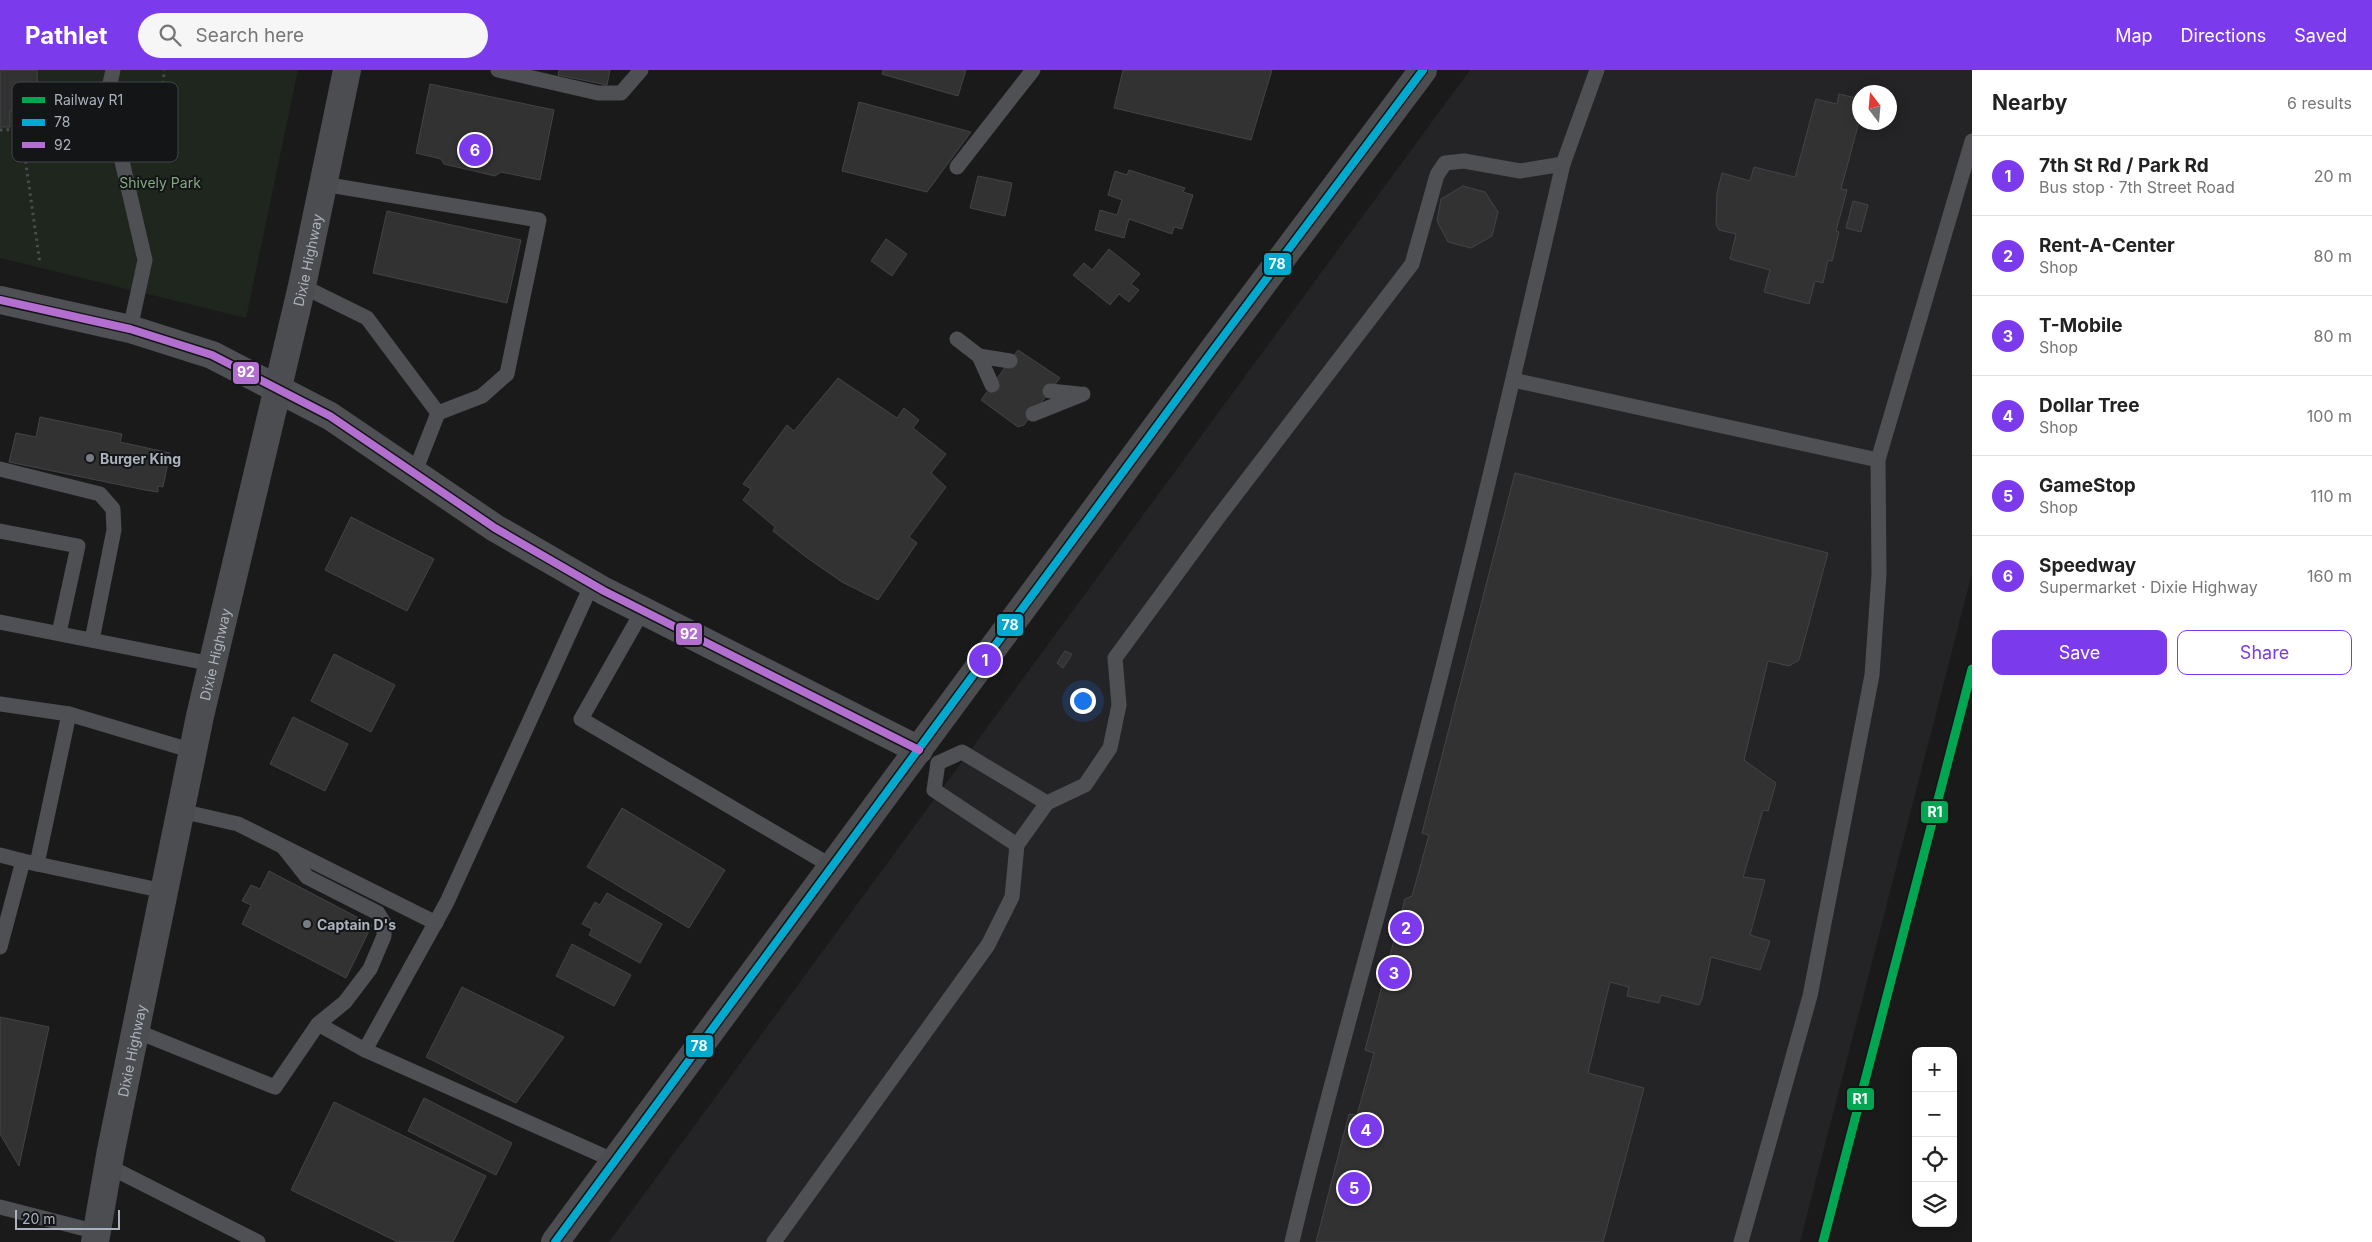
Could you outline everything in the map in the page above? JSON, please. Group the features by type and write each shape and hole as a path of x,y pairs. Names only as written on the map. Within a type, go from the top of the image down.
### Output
{"main road":[{"name":"Dixie Highway","path":"96,1237 108,1166 193,751 302,286 346,70"},
{"path":"555,1242 833,867 928,757 1213,350 1423,70"}],"street":[{"path":"0,300 130,329 212,355 330,416 495,528 592,584 928,757"}],"lane":[{"path":"498,70 580,90 614,94 621,94 641,70"},
{"path":"957,167 1033,70"},
{"path":"1292,1242 1314,1148 1418,762 1513,380 1563,164 1597,70"},
{"path":"1741,1242 1810,996 1872,675 1879,574 1878,460 1972,141"},
{"path":"774,1242 988,945 1012,897 1017,845 1047,803 1085,785 1110,748 1119,705 1115,658 1217,519 1412,264 1436,175 1445,163 1464,161 1520,171 1563,164"},
{"path":"122,162 145,260 130,329"},
{"path":"323,184 539,220 507,374 482,396 438,413 414,474"},
{"path":"302,286 367,318 438,413"},
{"path":"957,339 979,356 992,385"},
{"path":"979,356 1010,361"},
{"path":"1513,380 1878,460"},
{"path":"1033,414 1084,394 1050,391"},
{"path":"0,469 100,494 113,509 114,530 92,640"},
{"path":"0,531 78,546 59,633"},
{"path":"365,1050 436,923 592,584"},
{"path":"643,610 581,718 833,867"},
{"path":"0,622 212,664"},
{"path":"0,704 69,714 193,751"},
{"path":"0,947 30,862 69,714"},
{"path":"1017,845 934,790 928,757 962,752 1047,803"},
{"path":"181,811 238,824 436,923"},
{"path":"136,1031 275,1087 318,1024 345,1002 370,968 384,936 384,923 378,913 307,877 282,845"},
{"path":"0,855 164,891"},
{"path":"318,1024 365,1050 615,1161"},
{"path":"108,1166 258,1242"},
{"path":"0,1207 96,1237"}],"path":[{"path":"26,162 40,264"},
{"path":"151,162 152,169"}],"shaded area":[{"path":"1470,70 1972,70 1972,573 1800,1242 609,1242"}],"green space":[{"name":"Shively Park","path":"0,70 298,70 246,318 0,258"}],"building":[{"path":"0,70 37,70 37,82 12,82 10,127 0,127"},
{"path":"559,70 610,70 607,85 558,75"},
{"path":"883,70 966,70 958,96 882,74"},
{"path":"1123,70 1272,70 1251,140 1114,108"},
{"path":"430,84 554,110 540,180 501,172 495,176 444,164 441,159 416,153"},
{"path":"1839,94 1852,97 1852,130 1857,130 1841,189 1847,190 1836,231 1839,232 1832,261 1828,260 1823,283 1815,281 1809,304 1764,292 1770,270 1730,259 1736,234 1719,230 1716,224 1717,193 1722,173 1750,181 1754,167 1795,177 1816,99 1837,104"},
{"path":"859,102 971,132 927,192 842,171"},
{"path":"1129,170 1185,188 1183,192 1193,195 1182,229 1174,227 1172,234 1129,219 1124,238 1095,230 1100,210 1117,215 1122,200 1108,195 1115,171 1127,175"},
{"path":"978,176 1012,183 1005,216 970,208"},
{"path":"1463,186 1485,192 1498,212 1492,236 1471,248 1448,242 1437,221 1441,199"},
{"path":"1853,201 1868,205 1861,232 1846,228"},
{"path":"387,211 521,240 507,303 373,273"},
{"path":"886,239 907,254 892,276 871,261"},
{"path":"1109,249 1140,274 1131,284 1139,290 1129,302 1119,294 1110,305 1073,275 1084,263 1092,270"},
{"path":"1018,350 1060,378 1024,425 1018,427 981,400"},
{"path":"838,378 897,418 904,408 919,420 913,428 946,454 931,473 946,487 909,537 917,543 878,600 842,582 806,557 773,531 775,527 743,500 751,489 743,484 787,425 794,431"},
{"name":"Burger King","path":"40,417 122,434 120,442 170,453 163,487 158,486 158,492 145,490 9,462 16,433 36,437"},
{"path":"1515,473 1828,553 1799,660 1789,666 1768,661 1744,760 1776,783 1768,811 1763,810 1743,877 1765,880 1750,935 1770,941 1760,970 1711,957 1699,1005 1661,995 1659,1003 1627,996 1629,987 1610,982 1588,1073 1644,1088 1603,1242 1316,1242 1349,1114 1357,1115 1374,1053 1365,1050 1405,899 1412,896 1429,835 1422,833"},
{"path":"351,517 434,559 407,611 325,570"},
{"path":"1065,651 1072,654 1063,668 1057,663"},
{"path":"334,654 395,685 371,732 311,701"},
{"path":"293,717 348,744 325,791 270,764"},
{"path":"622,808 725,870 689,928 587,867"},
{"name":"Captain D's","path":"269,871 372,925 346,978 242,924 251,905 242,901 251,885 260,889"},
{"path":"607,893 662,924 640,963 589,935 592,929 582,924 595,902 600,905"},
{"path":"572,944 631,975 614,1006 556,976"},
{"path":"462,987 564,1037 516,1103 426,1057"},
{"path":"0,1017 49,1027 19,1166 0,1134"},
{"path":"424,1098 512,1143 496,1175 408,1131"},
{"path":"334,1102 486,1176 453,1242 398,1242 291,1190"}],"rail line":[{"name":"R1","path":"1823,1242 1972,669"}],"transit line":[{"name":"78","path":"555,1242 1213,350 1423,70"},
{"name":"92","path":"0,300 130,329 212,355 330,416 495,528 604,591 919,750"}],"place":[{"name":"Speedway","path":"475,150"},
{"name":"Burger King","path":"90,458"},
{"name":"7th St Rd / Park Rd","path":"985,660"},
{"name":"Captain D's","path":"307,924"},
{"name":"Rent-A-Center","path":"1406,928"},
{"name":"T-Mobile","path":"1394,973"},
{"name":"Dollar Tree","path":"1366,1130"},
{"name":"GameStop","path":"1354,1188"}]}
